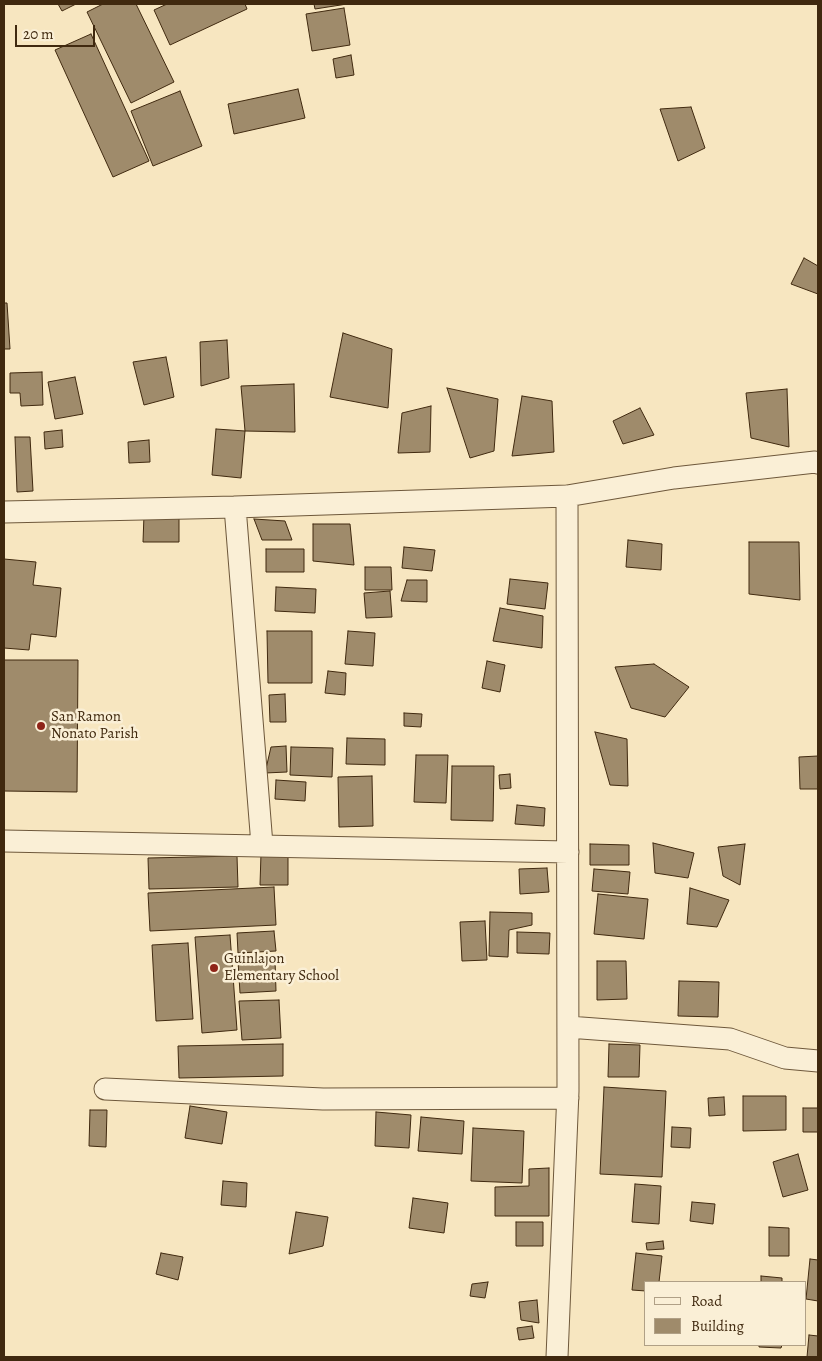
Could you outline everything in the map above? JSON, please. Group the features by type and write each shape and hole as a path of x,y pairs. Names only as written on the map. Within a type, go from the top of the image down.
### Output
{"street":[{"path":"4,512 235,507 567,496 674,478 818,463"},
{"path":"557,1357 568,1098 567,496"},
{"path":"235,507 262,845"},
{"path":"4,841 568,852"},
{"path":"568,1027 730,1039 785,1058 818,1061"},
{"path":"105,1089 323,1099 568,1098"}],"building":[{"path":"58,4 76,4 62,11"},
{"path":"103,4 136,4 174,82 131,103 87,12"},
{"path":"167,4 245,4 247,9 170,45 154,10"},
{"path":"314,4 347,4 315,9"},
{"path":"344,8 350,45 312,51 306,14"},
{"path":"91,34 149,161 113,177 55,50"},
{"path":"351,55 354,75 336,78 333,59"},
{"path":"298,89 305,118 234,134 228,104"},
{"path":"180,91 202,146 153,166 131,111"},
{"path":"691,107 705,148 678,161 660,109"},
{"path":"804,258 818,266 818,294 791,284"},
{"path":"4,303 7,303 10,349 4,349"},
{"path":"343,333 392,349 388,408 330,397"},
{"path":"227,340 229,378 201,386 200,342"},
{"path":"166,357 174,397 144,405 133,362"},
{"path":"42,372 43,405 21,406 20,393 10,393 10,373"},
{"path":"75,377 83,414 55,419 48,382"},
{"path":"294,384 295,432 245,431 241,386"},
{"path":"447,388 498,399 494,451 470,458"},
{"path":"787,389 789,447 751,438 746,393"},
{"path":"522,396 552,401 554,452 512,456"},
{"path":"431,406 430,452 398,453 402,413"},
{"path":"640,408 654,435 623,444 613,421"},
{"path":"216,429 245,431 241,478 212,475"},
{"path":"62,430 63,447 45,449 44,432"},
{"path":"15,437 30,437 33,491 17,492"},
{"path":"149,440 150,462 129,463 128,442"},
{"path":"144,515 179,516 179,542 143,542"},
{"path":"254,519 285,521 292,540 262,540"},
{"path":"313,524 350,524 354,565 313,561"},
{"path":"628,540 662,544 661,570 626,567"},
{"path":"749,542 799,542 800,600 749,594"},
{"path":"404,547 435,550 432,571 402,568"},
{"path":"266,549 304,549 304,572 266,572"},
{"path":"4,559 36,562 33,585 61,588 56,637 31,634 29,650 4,648"},
{"path":"365,567 391,567 392,590 365,590"},
{"path":"510,579 548,583 545,609 507,604"},
{"path":"407,580 427,580 427,602 401,601"},
{"path":"276,587 316,589 315,613 275,611"},
{"path":"390,591 392,617 366,618 364,593"},
{"path":"500,608 543,616 542,648 493,641"},
{"path":"267,631 312,631 312,683 268,683"},
{"path":"348,631 375,633 373,666 345,664"},
{"name":"San Ramon Nonato Parish","path":"4,660 78,660 77,792 4,791"},
{"path":"487,661 505,665 500,692 482,688"},
{"path":"654,664 689,687 665,717 631,708 615,667"},
{"path":"328,671 346,673 345,695 325,693"},
{"path":"285,694 286,722 270,722 269,695"},
{"path":"404,713 422,714 421,727 404,726"},
{"path":"595,732 627,739 628,786 610,785"},
{"path":"347,738 385,739 385,765 346,764"},
{"path":"286,746 287,772 265,773 271,747"},
{"path":"291,747 333,748 332,777 290,775"},
{"path":"416,755 448,755 446,803 414,802"},
{"path":"818,756 818,789 800,789 799,757"},
{"path":"452,766 494,766 493,821 451,820"},
{"path":"510,774 511,788 500,789 499,775"},
{"path":"372,776 373,826 339,827 338,777"},
{"path":"276,780 306,782 305,801 275,799"},
{"path":"517,805 545,808 544,826 515,824"},
{"path":"653,843 694,853 688,878 655,873"},
{"path":"590,844 629,845 629,865 590,865"},
{"path":"745,844 740,885 723,876 718,847"},
{"path":"261,854 288,854 288,885 260,885"},
{"path":"237,856 238,887 149,889 148,858"},
{"path":"547,868 549,892 520,894 519,869"},
{"path":"594,869 630,872 628,894 592,891"},
{"path":"274,887 276,925 150,931 148,893"},
{"path":"690,888 729,900 717,927 687,924"},
{"path":"598,894 648,899 644,939 594,934"},
{"path":"490,912 532,913 532,925 509,930 508,957 489,956"},
{"path":"485,921 487,960 462,961 460,922"},
{"path":"274,931 276,951 238,953 237,933"},
{"path":"517,932 550,933 549,954 517,953"},
{"path":"230,935 237,1030 202,1033 195,937"},
{"path":"188,943 193,1019 156,1021 152,945"},
{"path":"275,959 276,991 240,993 238,961"},
{"path":"597,961 626,961 627,999 597,1000"},
{"path":"679,981 719,982 718,1017 678,1016"},
{"path":"279,1000 281,1038 242,1040 239,1001"},
{"path":"283,1044 283,1076 179,1078 178,1046"},
{"path":"609,1044 640,1045 639,1077 608,1077"},
{"path":"604,1087 666,1091 662,1177 600,1174"},
{"path":"743,1096 786,1096 786,1130 743,1131"},
{"path":"724,1097 725,1115 709,1116 708,1098"},
{"path":"190,1106 227,1112 222,1144 185,1138"},
{"path":"803,1108 818,1108 818,1132 803,1132"},
{"path":"90,1110 107,1110 106,1147 89,1146"},
{"path":"376,1112 411,1115 409,1148 375,1146"},
{"path":"421,1117 464,1121 462,1154 418,1151"},
{"path":"672,1127 691,1128 690,1148 671,1147"},
{"path":"473,1128 524,1131 522,1183 471,1181"},
{"path":"798,1154 808,1190 783,1197 773,1162"},
{"path":"549,1168 549,1216 495,1216 495,1187 529,1186 529,1169"},
{"path":"223,1181 247,1183 246,1207 221,1205"},
{"path":"635,1184 661,1186 659,1224 632,1222"},
{"path":"413,1198 448,1203 444,1233 409,1228"},
{"path":"692,1202 715,1204 713,1224 690,1221"},
{"path":"296,1212 328,1217 323,1246 289,1254"},
{"path":"516,1222 543,1222 543,1246 516,1246"},
{"path":"769,1227 789,1228 789,1256 769,1256"},
{"path":"663,1241 664,1249 647,1250 646,1243"},
{"path":"161,1253 183,1257 178,1280 156,1274"},
{"path":"636,1253 662,1256 659,1281 644,1281 644,1291 632,1290"},
{"path":"810,1259 818,1260 818,1301 807,1299"},
{"path":"761,1276 782,1278 782,1281 761,1281"},
{"path":"488,1282 485,1298 470,1296 472,1284"},
{"path":"537,1300 539,1323 521,1320 519,1302"},
{"path":"532,1326 534,1338 519,1340 517,1328"},
{"path":"809,1335 818,1336 818,1357 807,1357"},
{"path":"759,1346 782,1346 781,1348"}],"place":[{"name":"San Ramon Nonato Parish","path":"41,726"},
{"name":"Guinlajon Elementary School","path":"214,968"}]}
